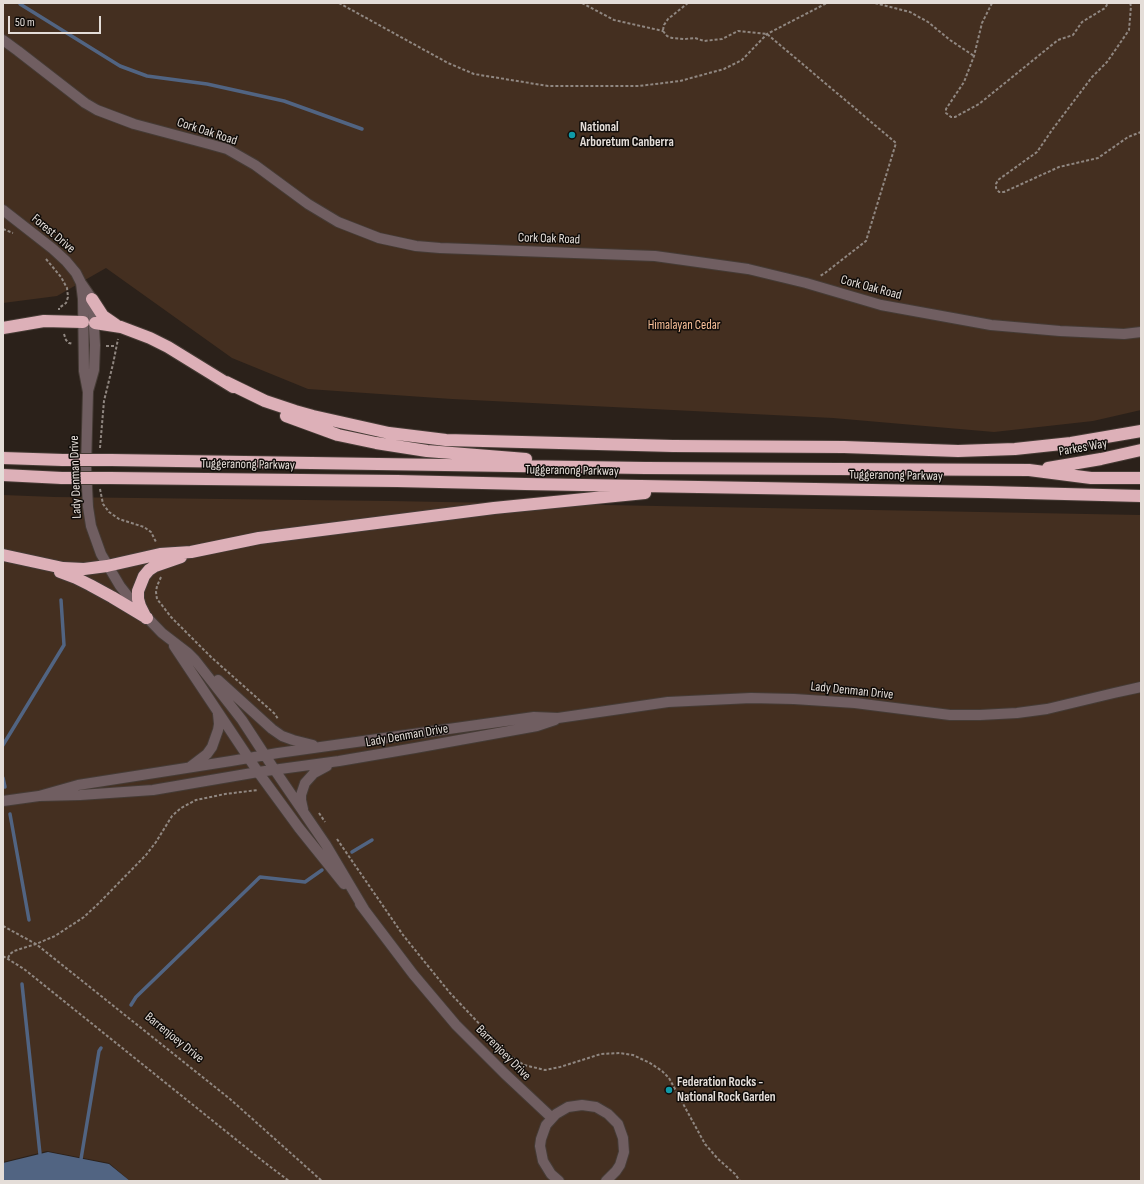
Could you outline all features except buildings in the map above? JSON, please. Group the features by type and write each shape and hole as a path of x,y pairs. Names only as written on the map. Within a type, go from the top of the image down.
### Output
{"highway":[{"path":"92,299 103,316 112,323 168,347 265,406 290,418 338,435 427,451 645,468"},
{"path":"3,328 32,323 62,321 89,322 121,327"},
{"path":"226,382 265,401 307,415 389,433 446,440 666,446 844,447 958,451 1070,443 1141,431"},
{"name":"Parkes Way","path":"1029,470 1087,462 1141,450"},
{"name":"Tuggeranong Parkway","path":"3,458 645,468 1029,470"},
{"path":"1029,470 1091,478 1141,478"},
{"name":"Tuggeranong Parkway","path":"3,475 62,478 397,481 1141,496"},
{"path":"3,555 63,568 76,569 107,566 160,554 191,552 258,538 486,508 720,487"},
{"path":"147,618 140,606 138,598 138,590 144,576 155,566 191,552"},
{"path":"27,560 76,578 147,618"}],"street":[{"name":"Cork Oak Road","path":"3,40 85,103 97,110 134,124 227,149 255,165 308,204 338,222 379,238 416,246 440,248 655,256 748,269 806,283 880,306 991,326 1124,334 1141,332"},
{"name":"Forest Drive","path":"3,210 61,256 76,273 92,299 89,322"},
{"name":"Forest Drive","path":"81,283 83,299 89,322"},
{"name":"Lady Denman Drive","path":"89,322 84,371 88,392 86,467 88,507 93,534 107,566 120,586 182,658 258,772"},
{"name":"Lady Denman Drive","path":"162,633 188,653 199,665 248,728 265,755"},
{"path":"188,653 272,729 282,736 321,747"},
{"name":"Lady Denman Drive","path":"3,801 39,796 78,785 265,755 534,717 558,718 668,702 751,698 794,698 950,715 999,715 1047,709 1141,688"},
{"path":"188,768 207,754 216,739 219,724 216,709"},
{"name":"Lady Denman Drive","path":"39,796 80,796 153,790 274,769 338,761 537,726 558,718"},
{"name":"Barrenjoey Drive","path":"265,755 326,845 364,909"},
{"path":"306,814 301,800 305,783 310,776 317,771 338,761"},
{"name":"Barrenjoey Drive","path":"258,772 299,828 364,909 412,974 451,1019 504,1073 552,1118"},
{"path":"559,1181 546,1168 541,1154 541,1139 546,1125 552,1118 568,1107 582,1105 596,1107 602,1110 614,1119 621,1131 624,1152 620,1165 611,1180"}],"path":[{"path":"339,3 448,63 474,74 548,86 639,86 680,81 724,69 742,60 767,34 827,3"},
{"path":"582,3 614,20 663,31 667,36 672,38 684,40 694,38 704,41 722,39 738,31 767,34 896,143 866,241 825,273 806,283"},
{"path":"663,31 664,25 668,19 688,3"},
{"path":"815,8 817,3"},
{"path":"875,3 910,12 928,22 950,40 974,56"},
{"path":"992,3 982,23 974,56 964,82 947,108 946,113 951,117 955,117 979,104 1058,40 1073,35 1082,22 1105,8 1108,3"},
{"path":"1130,3 1129,30 1107,62 1092,77 1037,152 998,180 996,188 999,192 1004,192 1059,167 1098,158 1128,137 1141,132"},
{"path":"3,229 14,233"},
{"path":"41,255 51,264 67,288 68,297 66,303 59,308 62,321"},
{"path":"8,958 14,951 55,936 84,918 146,855 172,816 182,808 196,800 225,794 270,788"},
{"path":"316,809 325,822"},
{"path":"334,835 403,935 450,993 509,1055 524,1065 545,1070 560,1067 601,1054 620,1053 634,1055 650,1063 669,1078 705,1144 740,1181"},
{"name":"Barrenjoey Drive","path":"3,926 36,944 230,1099 322,1181"},
{"path":"3,956 30,974 289,1181"}],"green space":[{"name":"National Arboretum Canberra","path":"3,3 1141,3 1141,410 1093,421 994,432 833,418 452,399 308,389 232,358 106,268 57,296 3,303"},
{"path":"3,495 1141,515 1141,1181 130,1181 109,1163 47,1151 3,1162"}],"water":[{"path":"48,1152 109,1164 130,1181 3,1181 3,1163"}],"waterway":[{"path":"20,4 120,66 147,76 207,84 284,101 362,129"},
{"path":"3,745 64,645 61,600"},
{"path":"3,778 5,787"},
{"path":"10,814 29,920"},
{"path":"352,852 372,840"},
{"path":"131,1005 136,997 260,877 305,882 322,870"},
{"path":"22,984 40,1154"},
{"path":"81,1159 99,1051 101,1048"}],"place":[{"name":"National Arboretum Canberra","path":"572,135"},
{"name":"Federation Rocks - National Rock Garden","path":"669,1090"}],"park label":[{"name":"Himalayan Cedar","path":"684,326"}]}
